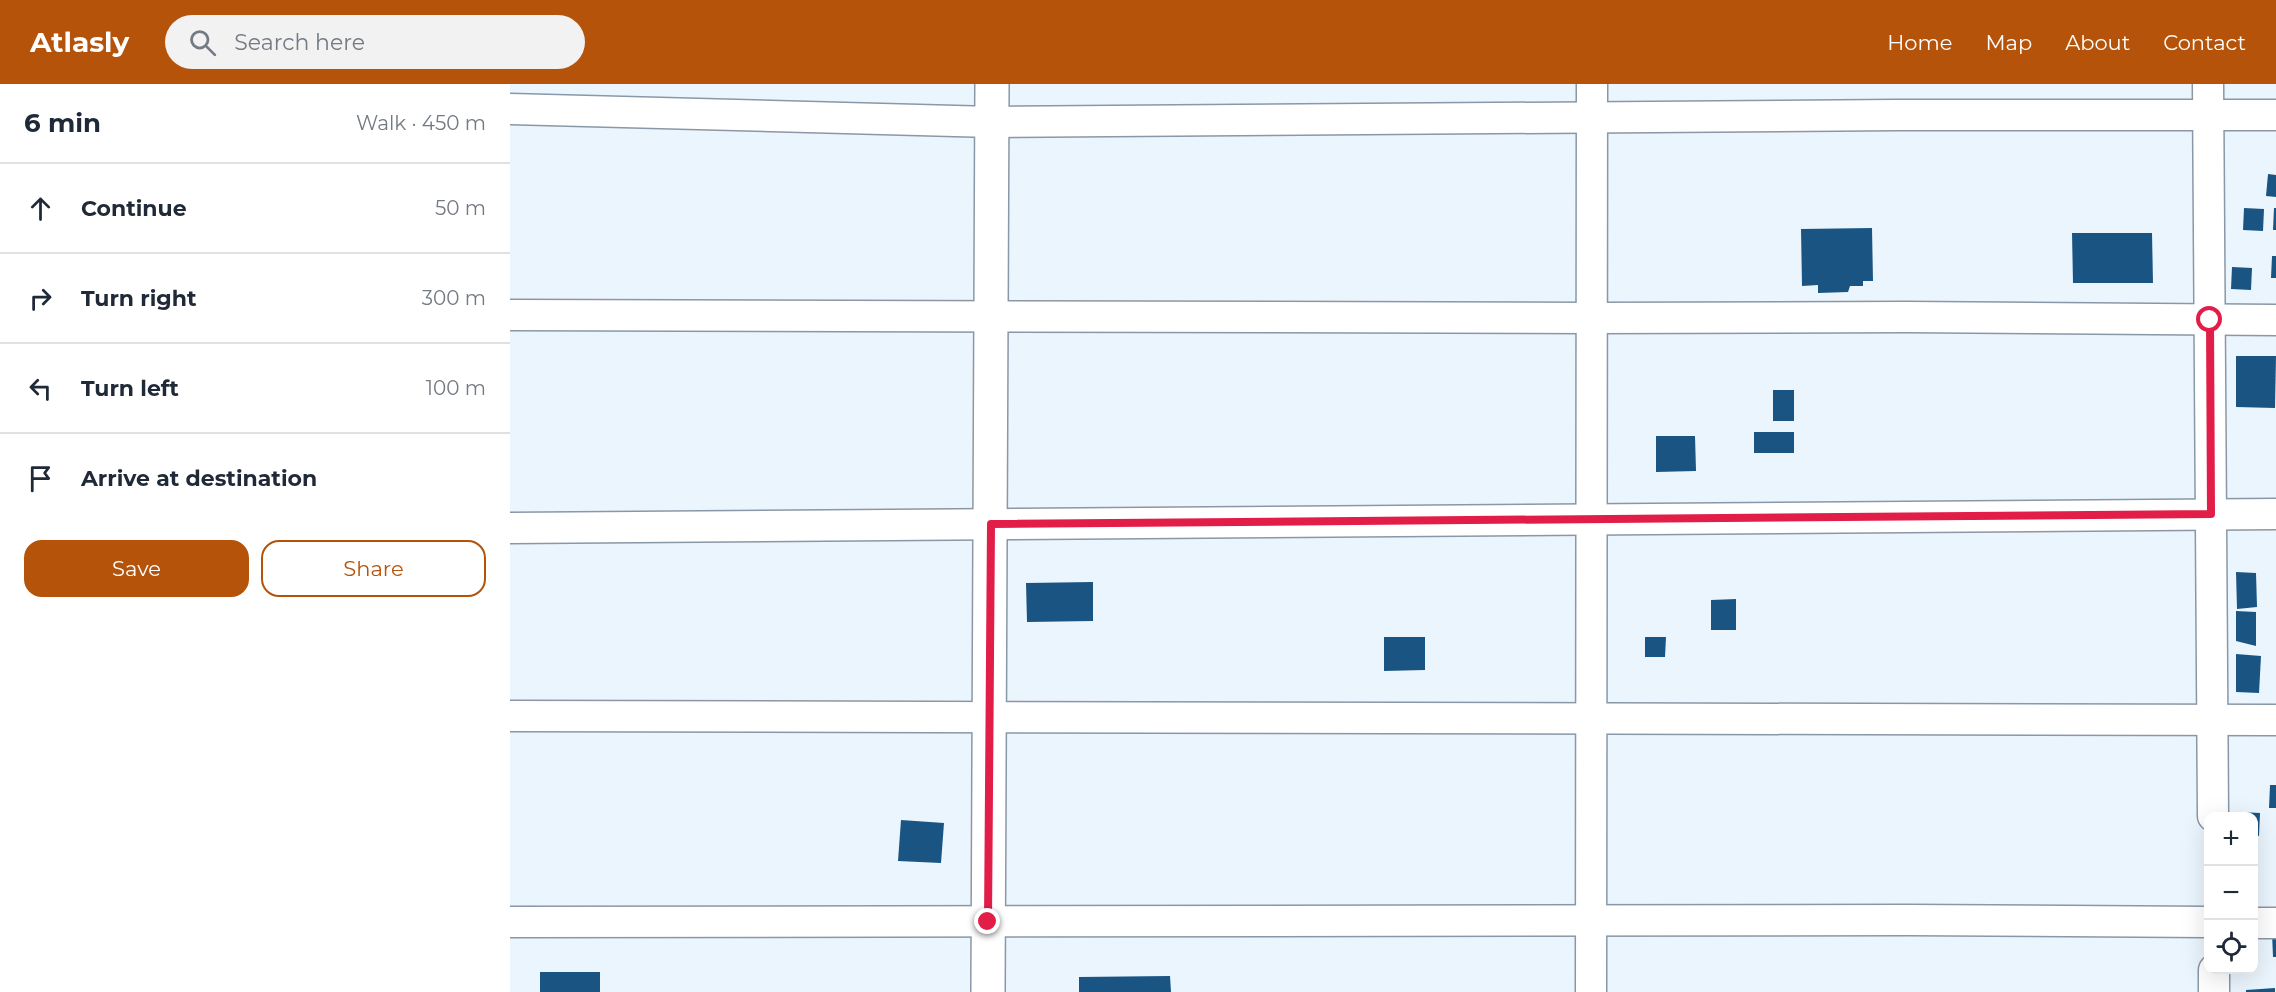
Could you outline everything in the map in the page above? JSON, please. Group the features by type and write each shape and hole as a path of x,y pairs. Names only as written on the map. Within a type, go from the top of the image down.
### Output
{"street":[{"path":"988,992 992,84"},
{"path":"1591,992 1593,84"},
{"path":"2208,84 2213,812"},
{"path":"510,109 992,122 1896,115 2276,116"},
{"path":"510,315 1592,318 1906,316 2276,320"},
{"path":"510,528 2276,514"},
{"path":"510,716 2276,720"},
{"path":"510,922 1908,920 2204,922"},
{"path":"2258,922 2276,922"},
{"path":"2214,974 2214,992"}],"building":[{"path":"2268,174 2276,175 2276,197 2266,196"},
{"path":"2244,208 2264,209 2263,231 2243,230"},
{"path":"2274,208 2276,208 2276,230 2273,230"},
{"path":"1872,228 1873,281 1863,281 1863,286 1850,286 1848,292 1818,293 1818,285 1802,286 1801,229"},
{"path":"2072,233 2152,233 2153,283 2073,283"},
{"path":"2272,256 2276,256 2276,278 2271,278"},
{"path":"2232,267 2252,268 2251,290 2231,289"},
{"path":"2236,356 2276,356 2275,408 2236,407"},
{"path":"1773,390 1794,390 1794,421 1773,421"},
{"path":"1754,432 1794,432 1794,453 1754,453"},
{"path":"1656,436 1695,436 1696,471 1656,472"},
{"path":"2236,572 2256,573 2257,607 2237,609"},
{"path":"1093,582 1093,621 1027,622 1026,583"},
{"path":"1736,599 1736,630 1711,630 1711,600"},
{"path":"2236,611 2256,612 2256,646 2236,641"},
{"path":"1384,637 1425,637 1425,670 1384,671"},
{"path":"1645,637 1666,637 1665,657 1645,657"},
{"path":"2236,654 2261,656 2259,693 2236,692"},
{"path":"2270,785 2276,785 2276,808 2269,808"},
{"path":"2258,813 2260,813 2258,836"},
{"path":"901,820 944,823 941,863 898,861"},
{"path":"2272,933 2276,933 2276,957 2273,957"},
{"path":"540,972 600,972 600,992 540,992"},
{"path":"1170,976 1171,992 1079,992 1079,977"},
{"path":"2275,988 2275,992 2246,992 2246,990"}],"route":[{"path":"988,922 991,524 2211,514 2210,320"}]}
